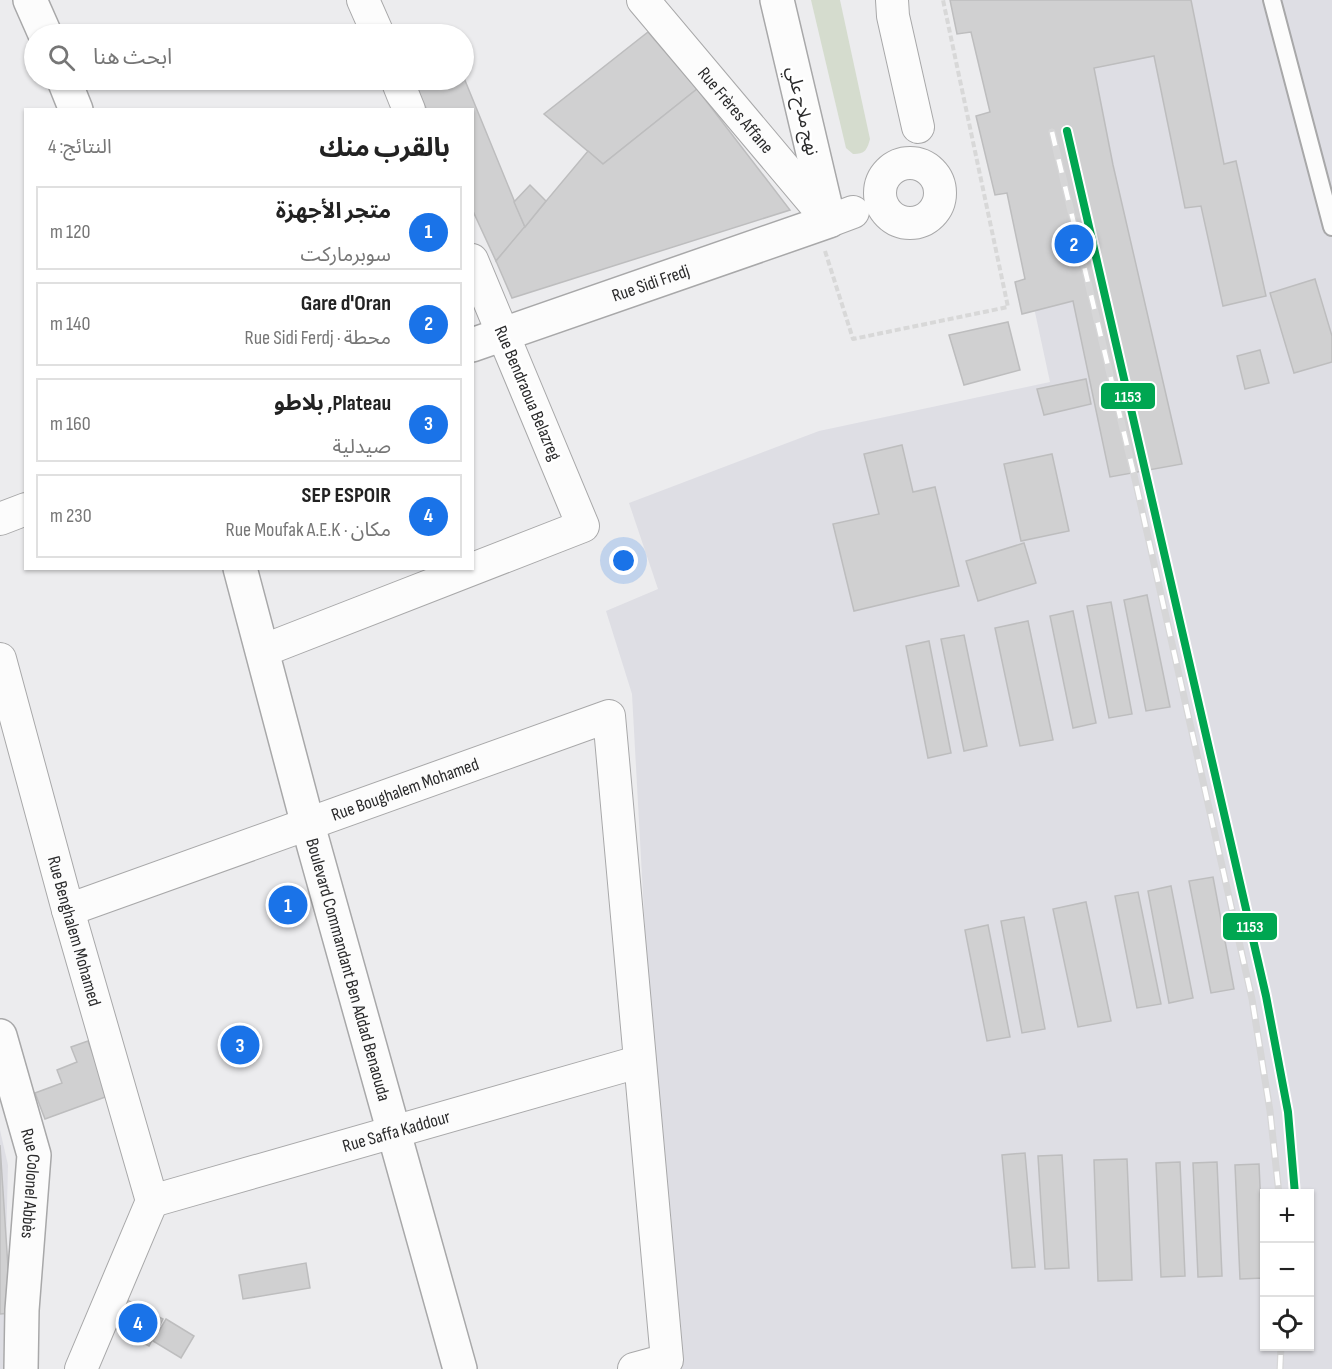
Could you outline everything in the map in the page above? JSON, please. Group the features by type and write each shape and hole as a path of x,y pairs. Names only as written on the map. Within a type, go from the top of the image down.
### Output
{"main road":[{"path":"30,0 41,24"},
{"name":"نهج ملاح علي","path":"777,0 841,217"},
{"path":"68,90 75,108"},
{"name":"Rue Sidi Fredj","path":"474,344 841,217"},
{"name":"Boulevard Commandant Ben Addad Benaouda","path":"241,570 392,1131 460,1369"},
{"name":"Rue Colonel Abbès","path":"0,1036 34,1155 22,1310 21,1369"}],"street":[{"path":"363,0 374,24"},
{"name":"Rue Frères Affane","path":"643,0 841,217"},
{"path":"887,190 900,221 909,223 928,218 940,201 938,180 918,127 893,16 892,0"},
{"path":"887,190 914,141 918,127"},
{"path":"841,217 887,190 913,163 924,165 938,180"},
{"name":"Rue Bendraoua Belazreg","path":"474,265 583,526 474,568"},
{"path":"0,519 24,510"},
{"name":"Rue Bendraoua Belazreg","path":"262,651 470,570"},
{"name":"Rue Benghalem Mohamed","path":"0,659 68,910 152,1201"},
{"name":"Rue Boughalem Mohamed","path":"68,910 609,716 638,1062"},
{"path":"634,1369 667,1360 638,1062"},
{"name":"Rue Saffa Kaddour","path":"152,1201 638,1062"},
{"path":"81,1369 152,1201"}],"lane":[{"path":"1272,0 1332,227"}],"path":[{"path":"841,217 823,245 853,339 1008,307 943,0"}],"shaded area":[{"path":"811,0 840,0 870,139 866,149 860,153 853,154 846,148"},
{"path":"1332,0 1332,1369 681,1369 655,1113 632,694 606,611 658,589 629,503 819,431 1050,382 968,1"},
{"path":"0,1130 8,1165 3,1369 0,1369"}],"building":[{"path":"950,0 1191,0 1224,164 1236,161 1266,296 1223,306 1201,206 1185,208 1154,56 1094,68 1113,165 1182,464 1110,477 1073,301 1022,314 1015,282 1025,279 1007,193 995,195 976,116 990,112 971,32 957,34"},
{"path":"648,32 697,89 603,164 544,114"},
{"path":"697,89 790,210 512,298 496,261 588,151 603,164"},
{"path":"417,90 469,90 525,227 496,261 474,213 474,108 426,108"},
{"path":"530,185 546,201 525,227 514,202"},
{"path":"1315,279 1332,336 1332,362 1294,373 1270,293"},
{"path":"1008,322 1020,370 964,385 949,335"},
{"path":"1260,350 1269,383 1245,389 1237,356"},
{"path":"1086,379 1091,404 1044,415 1037,389"},
{"path":"902,445 913,492 935,487 959,586 854,611 833,524 879,514 864,454"},
{"path":"1052,454 1069,531 1021,541 1004,464"},
{"path":"1024,543 1036,583 978,601 966,561"},
{"path":"1147,595 1170,707 1146,711 1124,600"},
{"path":"1111,602 1132,714 1109,718 1087,606"},
{"path":"1073,611 1096,723 1073,728 1050,616"},
{"path":"1028,621 1053,740 1020,746 995,628"},
{"path":"964,635 987,746 964,751 941,639"},
{"path":"929,641 951,753 928,758 906,646"},
{"path":"1213,877 1234,989 1211,993 1189,881"},
{"path":"1171,886 1193,998 1169,1003 1148,891"},
{"path":"1138,892 1161,1004 1137,1008 1115,896"},
{"path":"1086,902 1111,1021 1078,1027 1053,909"},
{"path":"1024,917 1045,1029 1022,1033 1001,921"},
{"path":"988,925 1010,1037 987,1041 965,930"},
{"path":"88,1041 108,1096 45,1119 35,1093 62,1083 57,1070 77,1062 71,1047"},
{"path":"0,1145 11,1313 0,1314"},
{"path":"1025,1153 1035,1267 1012,1268 1002,1155"},
{"path":"1062,1155 1069,1268 1045,1269 1038,1156"},
{"path":"1127,1159 1132,1280 1098,1281 1094,1160"},
{"path":"1180,1162 1185,1276 1161,1277 1156,1163"},
{"path":"1217,1162 1222,1276 1198,1277 1193,1163"},
{"path":"1259,1164 1260,1278 1240,1279 1235,1165"},
{"path":"306,1263 310,1288 243,1299 239,1275"},
{"path":"127,1300 163,1319 149,1346 113,1327"},
{"path":"166,1319 194,1336 181,1358 153,1341"}],"railway":[{"path":"1052,132 1135,479 1252,999 1270,1111 1278,1189"},
{"path":"1280,1369 1281,1351"}],"transit line":[{"name":"1153","path":"1067,131 1266,996 1288,1112 1295,1189"}],"place":[{"name":"Gare d'Oran","path":"1074,244"},
{"name":"متجر الأجهزة","path":"288,905"},
{"name":"Plateau, بلاطو","path":"240,1045"},
{"name":"SEP ESPOIR","path":"138,1323"}]}
